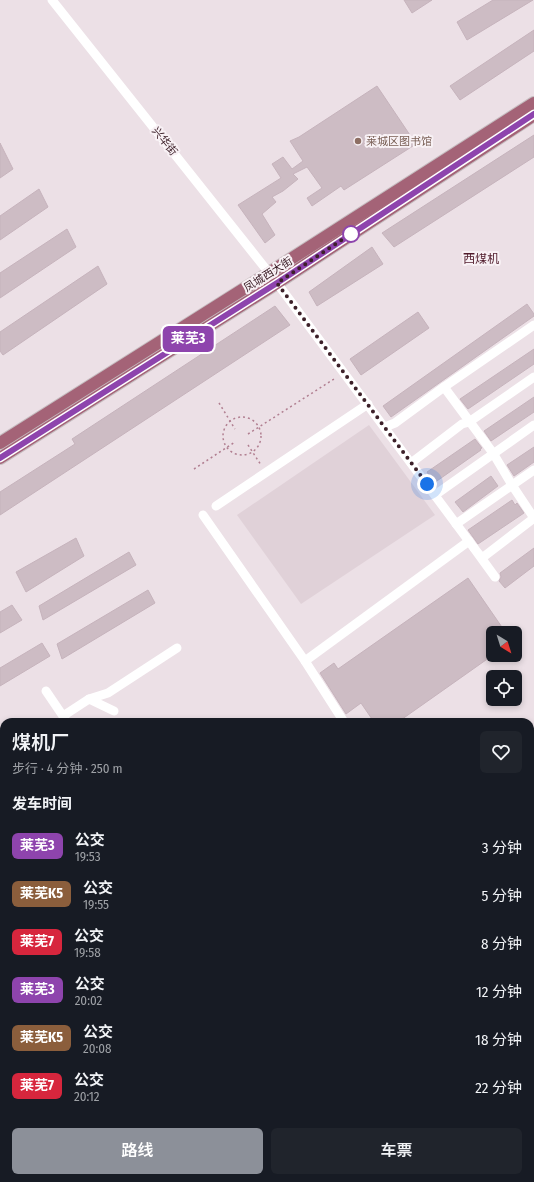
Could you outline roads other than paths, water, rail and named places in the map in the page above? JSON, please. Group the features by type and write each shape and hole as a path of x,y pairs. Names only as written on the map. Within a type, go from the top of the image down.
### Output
{"main road":[{"name":"凤城西大街","path":"0,458 273,278 534,103"},
{"name":"凤城西大街","path":"0,443 273,278 534,114"}],"street":[{"name":"兴华街","path":"52,0 273,278 495,577"},
{"path":"385,427 395,423 534,325"},
{"path":"411,463 462,424 469,422 534,377"},
{"path":"306,661 471,545 482,558 534,518 493,453 444,387"},
{"path":"216,506 368,404"},
{"path":"435,495 534,425"},
{"path":"456,524 534,470"},
{"path":"203,515 306,661 342,718"},
{"path":"66,718 89,699 108,693 177,648"},
{"path":"46,691 64,718"},
{"path":"89,699 114,711"}],"place":[{"name":"莱城区图书馆","path":"358,141"}],"district":[{"name":"西煤机","path":"481,259"}]}
